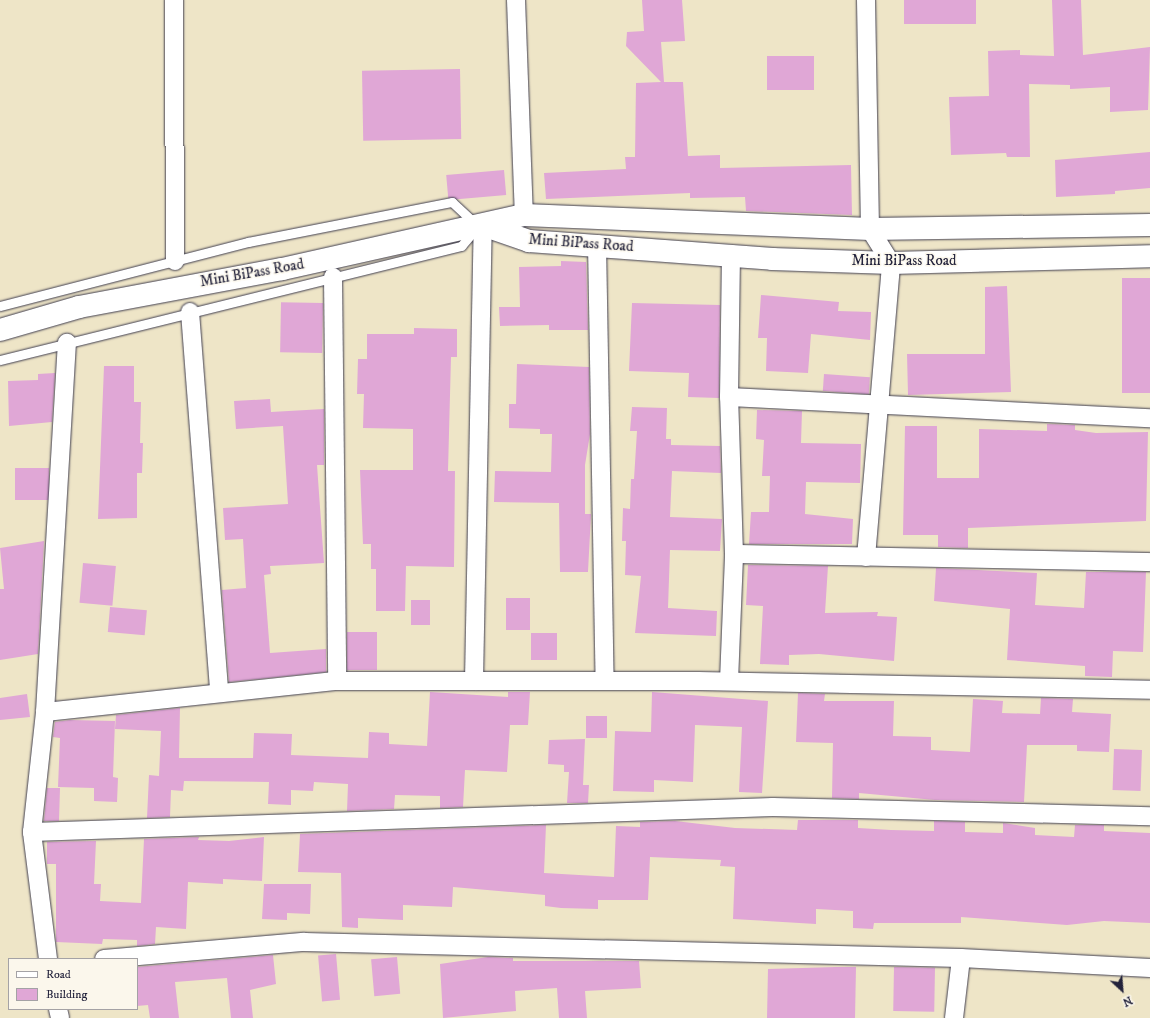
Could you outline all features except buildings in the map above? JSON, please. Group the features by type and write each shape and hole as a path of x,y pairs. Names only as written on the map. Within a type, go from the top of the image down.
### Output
{"street":[{"path":"174,0 175,261"},
{"path":"516,0 524,215"},
{"path":"866,0 870,229 891,263 881,406 866,557"},
{"path":"474,681 481,226 524,215 870,229 1150,225"},
{"name":"Mini BiPass Road","path":"0,330 79,307 282,269 481,226 529,241 891,263 1150,256"},
{"path":"597,244 606,681"},
{"path":"729,681 734,554 729,397 731,254"},
{"path":"333,277 337,681"},
{"path":"190,312 219,693"},
{"path":"48,958 32,832 45,712 67,343"},
{"path":"729,397 881,406 1150,418"},
{"path":"734,554 1150,562"},
{"path":"45,712 337,681 729,681 1150,690"},
{"path":"32,832 773,807 1150,816"},
{"path":"116,958 304,942 961,958 1150,968"},
{"path":"954,1018 961,958"}],"lane":[{"path":"0,306 248,242 452,202 481,226 461,246 0,360"}]}
